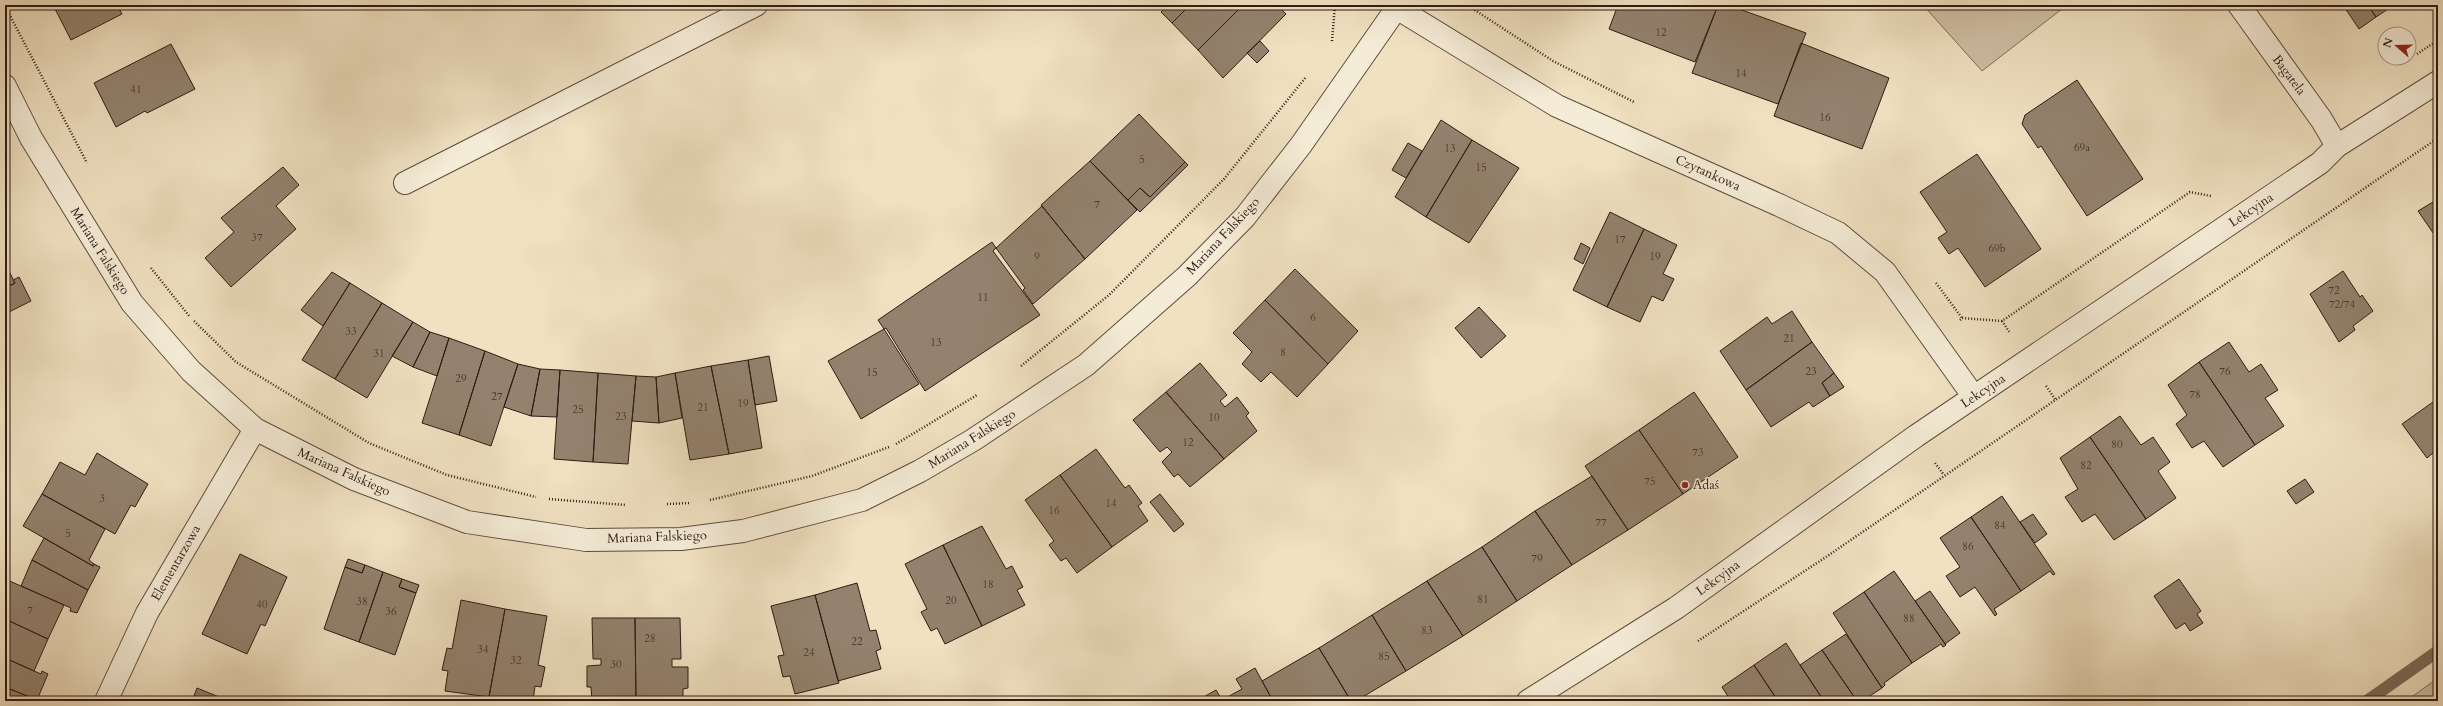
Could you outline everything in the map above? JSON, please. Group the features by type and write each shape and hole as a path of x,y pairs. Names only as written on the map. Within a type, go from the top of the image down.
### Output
{"street":[{"path":"405,183 756,5"},
{"name":"Bagatela","path":"2239,5 2321,119 2337,146"},
{"name":"Czytankowa","path":"1394,7 1557,106 1779,205 1838,233 1885,272 1974,397"},
{"name":"Mariana Falskiego","path":"5,86 31,138 132,303 191,371 255,429 354,479 467,522 586,540 681,539 744,531 862,500 920,471 973,440 1086,366 1187,276 1245,217 1301,145 1394,7"},
{"name":"Lekcyjna","path":"1528,701 1676,608 1974,397 2320,163 2337,146 2438,82"},
{"name":"Elementarzowa","path":"106,701 147,613 255,429"}],"path":[{"path":"1332,44 1335,5"},
{"path":"5,6 89,166"},
{"path":"2417,54 2438,40"},
{"path":"1020,367 1109,295 1218,184 1310,73"},
{"path":"1698,641 1826,557 2438,138"},
{"path":"1962,318 2002,322 2190,192 2210,197 2217,192"},
{"path":"149,264 194,321 236,362 369,443 446,475 542,499 627,505"},
{"path":"703,502 812,476 892,446 981,393"},
{"path":"665,504 696,502"}],"shaded area":[{"path":"1923,5 2067,5 1982,71"},
{"path":"2438,678 2438,701 2406,701"}],"building":[{"path":"53,5 117,5 122,14 71,40"},
{"path":"1168,5 1190,5 1172,23 1161,12"},
{"path":"1190,5 1243,5 1198,50 1172,23"},
{"path":"1243,5 1277,5 1286,14 1223,78 1198,50"},
{"path":"1618,5 1718,5 1695,62 1609,29"},
{"path":"1718,5 1728,5 1806,33 1778,104 1692,73"},
{"path":"2343,5 2368,5 2376,17 2359,29"},
{"path":"2368,5 2394,5 2376,17"},
{"path":"1260,41 1269,51 1257,63 1247,53"},
{"path":"1801,43 1889,78 1862,149 1774,116"},
{"path":"171,44 195,89 147,113 145,111 116,127 94,83"},
{"path":"2077,80 2143,179 2087,216 2041,146 2038,148 2022,124 2025,115"},
{"path":"1139,114 1185,162 1150,197 1140,188 1128,200 1090,161"},
{"path":"1441,120 1472,140 1426,217 1395,197"},
{"path":"1472,140 1519,168 1469,243 1426,217"},
{"path":"1408,143 1422,151 1406,178 1392,170"},
{"path":"1977,154 2041,249 1985,287 1958,248 1949,254 1938,238 1947,232 1920,192"},
{"path":"1090,161 1137,210 1085,259 1041,205"},
{"path":"1185,162 1188,165 1140,212 1128,200 1140,188 1150,197"},
{"path":"283,167 299,185 276,206 296,229 231,287 205,258 234,232 221,218"},
{"path":"2438,199 2438,240 2418,211"},
{"path":"1042,206 1085,259 1033,304 1023,290 1025,288 996,248"},
{"path":"1610,212 1644,229 1607,307 1573,290"},
{"path":"1644,229 1677,245 1663,274 1674,279 1663,301 1652,296 1640,322 1607,307"},
{"path":"992,242 996,248 993,251 1040,315 925,391 886,328 884,329 878,320"},
{"path":"1581,243 1590,248 1583,264 1574,259"},
{"path":"5,263 15,283 5,288"},
{"path":"1295,269 1358,331 1328,364 1265,300"},
{"path":"2343,271 2360,297 2362,295 2373,311 2353,326 2355,330 2339,342 2310,294"},
{"path":"332,272 350,283 323,326 301,310"},
{"path":"19,277 31,301 5,314 5,288 15,283 13,280"},
{"path":"350,283 382,303 335,379 302,360"},
{"path":"1265,300 1328,364 1297,397 1271,372 1261,382 1242,364 1252,352 1233,333"},
{"path":"382,303 413,322 367,398 335,379"},
{"path":"1479,307 1506,336 1481,358 1455,328"},
{"path":"1792,311 1812,342 1746,390 1720,351 1767,317 1772,324"},
{"path":"413,322 430,332 413,367 392,356"},
{"path":"884,329 919,384 861,419 828,361"},
{"path":"430,332 449,338 437,376 413,367"},
{"path":"449,338 485,351 459,435 422,423"},
{"path":"1812,342 1834,373 1822,383 1830,396 1813,407 1809,402 1771,427 1746,390"},
{"path":"2229,342 2249,372 2261,364 2278,390 2265,398 2284,426 2255,445 2199,362"},
{"path":"485,351 518,364 491,446 459,435"},
{"path":"769,356 777,401 755,405 748,360"},
{"path":"748,360 762,448 729,454 711,366"},
{"path":"2199,362 2255,445 2223,467 2204,441 2192,448 2176,424 2187,415 2168,385"},
{"path":"1200,363 1227,395 1220,401 1225,407 1237,397 1249,413 1246,416 1257,431 1224,459 1166,392"},
{"path":"518,364 540,369 531,416 504,407"},
{"path":"711,366 729,454 690,460 675,373"},
{"path":"540,369 560,370 557,417 531,416"},
{"path":"560,370 598,373 593,462 554,459"},
{"path":"598,373 636,376 628,464 593,462"},
{"path":"675,373 682,418 659,423 656,377"},
{"path":"1834,373 1844,387 1830,396 1822,383"},
{"path":"636,376 656,377 659,423 632,421"},
{"path":"1166,392 1224,459 1190,487 1178,474 1174,477 1162,462 1172,452 1167,447 1160,452 1133,420"},
{"path":"1694,392 1738,457 1683,494 1639,430"},
{"path":"2433,402 2438,410 2438,449 2427,458 2402,424"},
{"path":"2120,416 2141,445 2153,437 2170,462 2158,471 2176,498 2146,519 2090,437"},
{"path":"1639,430 1683,494 1628,530 1585,466"},
{"path":"2090,437 2146,519 2114,540 2095,514 2082,522 2065,497 2078,489 2060,458"},
{"path":"1096,449 1125,488 1129,485 1142,503 1138,506 1148,521 1112,547 1060,475"},
{"path":"97,453 148,484 135,507 131,505 115,534 42,494 60,462 85,475"},
{"path":"1060,475 1112,547 1077,573 1066,558 1061,561 1049,545 1054,541 1025,500"},
{"path":"1592,476 1628,530 1572,565 1535,511"},
{"path":"2305,479 2314,492 2296,504 2287,491"},
{"path":"42,494 105,529 89,560 94,564 93,566 23,526"},
{"path":"1160,494 1184,524 1174,532 1150,502"},
{"path":"2002,496 2055,574 2053,575 2050,571 2021,591 1971,517"},
{"path":"1535,511 1572,565 1517,601 1482,547"},
{"path":"2033,514 2047,534 2035,543 2020,522"},
{"path":"1971,517 2021,591 1994,609 1997,614 1995,616 1975,587 1960,597 1946,576 1960,567 1940,538"},
{"path":"982,526 1006,569 1012,566 1023,587 1017,590 1025,605 982,626 943,545"},
{"path":"44,538 93,566 94,564 100,567 88,590 32,560"},
{"path":"943,545 982,626 945,644 937,628 931,631 921,612 927,609 905,564"},
{"path":"1482,547 1517,601 1463,636 1427,581"},
{"path":"240,554 287,577 265,626 261,624 247,654 202,634"},
{"path":"348,559 365,565 362,573 345,567"},
{"path":"32,560 88,590 77,613 70,611 71,608 21,586"},
{"path":"365,565 383,572 359,642 324,629 345,567 362,573"},
{"path":"1894,571 1946,645 1943,647 1941,644 1912,663 1864,592"},
{"path":"383,572 402,579 399,587 416,593 395,655 359,642"},
{"path":"5,579 64,605 48,639 5,619"},
{"path":"402,579 419,585 416,593 399,587"},
{"path":"2179,579 2201,611 2197,614 2203,623 2190,631 2185,623 2176,629 2154,596"},
{"path":"1427,581 1463,636 1406,671 1372,615"},
{"path":"857,583 870,631 876,630 881,649 876,651 881,669 838,681 815,595"},
{"path":"1930,591 1960,633 1945,644 1915,601"},
{"path":"1864,592 1912,663 1884,683 1885,685 1882,688 1833,613"},
{"path":"815,595 839,683 795,694 790,676 783,677 778,656 784,655 771,606"},
{"path":"461,600 505,609 489,697 445,691 448,671 442,670 447,648 452,649"},
{"path":"505,609 547,616 538,665 545,667 541,687 535,686 533,701 512,701 489,697"},
{"path":"1372,615 1406,671 1356,701 1351,701 1319,648"},
{"path":"592,618 635,618 636,701 592,701 591,687 587,687 587,666 601,665 601,659 593,659"},
{"path":"635,618 680,618 681,659 672,659 672,667 688,667 688,688 683,689 683,701 636,701"},
{"path":"5,619 48,639 34,671 5,658"},
{"path":"1846,634 1882,688 1862,701 1857,701 1822,650"},
{"path":"1786,643 1824,701 1778,701 1754,665"},
{"path":"1319,648 1351,701 1273,701 1262,681"},
{"path":"1822,650 1857,701 1824,701 1800,665"},
{"path":"5,658 41,674 42,671 48,674 37,700 5,687"},
{"path":"1754,665 1778,701 1731,701 1722,687"},
{"path":"1255,668 1273,701 1199,701 1196,696 1200,699 1216,690 1222,700 1242,689 1236,679"},
{"path":"5,687 37,700 37,701 5,701"},
{"path":"197,688 229,701 192,701"}],"waterway":[{"path":"2367,701 2438,651"}],"place":[{"name":"Adaś","path":"1685,485"}]}
